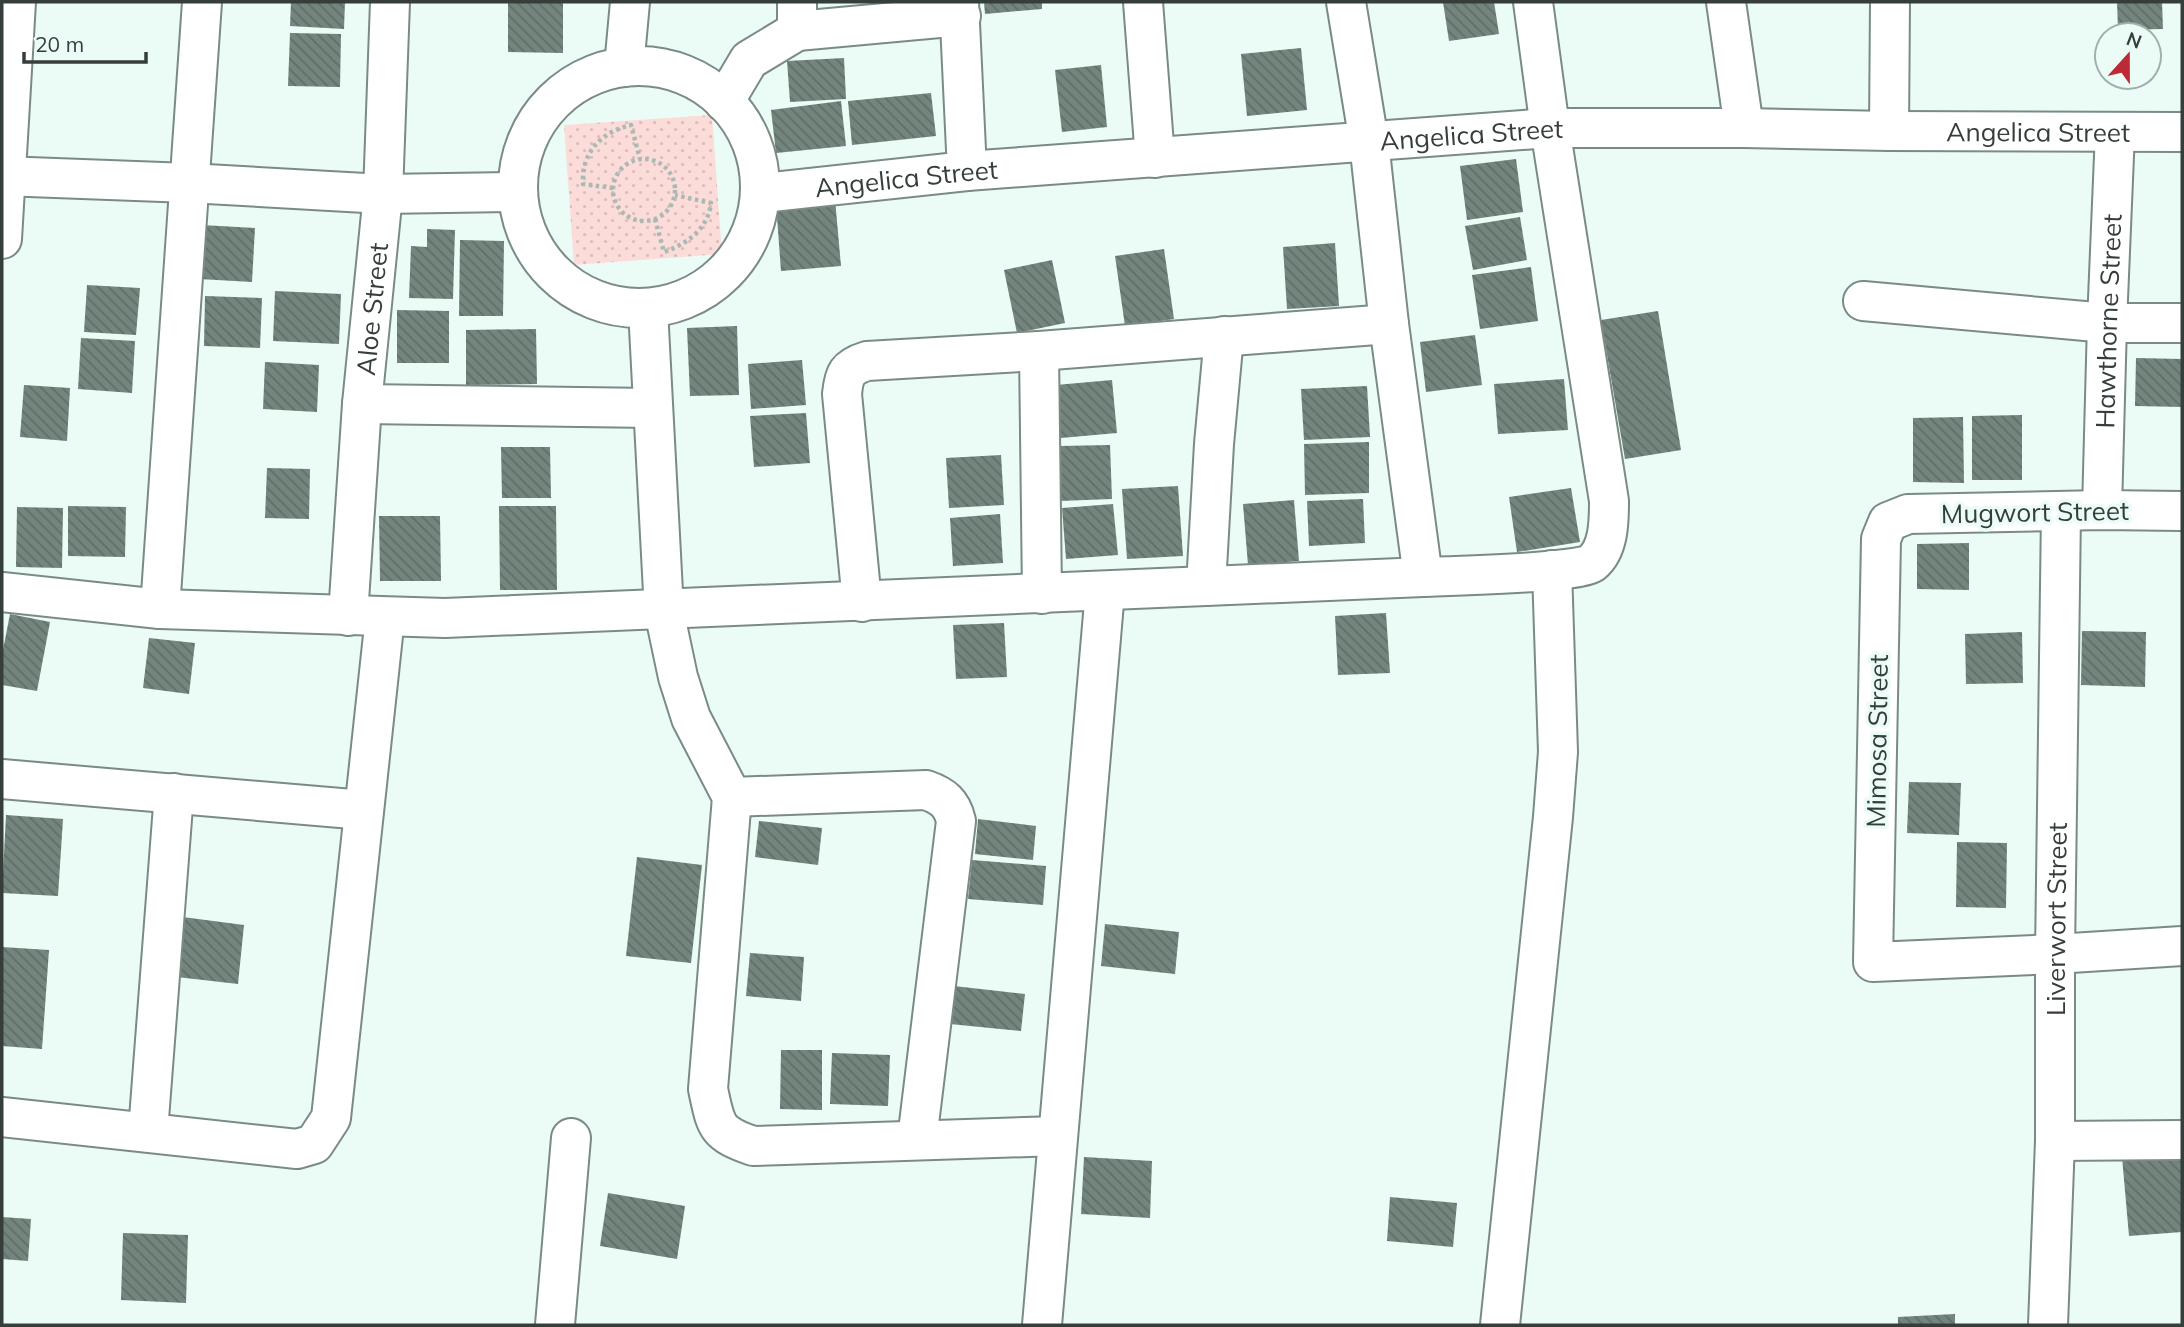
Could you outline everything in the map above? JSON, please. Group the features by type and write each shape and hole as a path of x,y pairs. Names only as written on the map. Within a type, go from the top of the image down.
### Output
{"street":[{"path":"2,239 3,176 16,2"},
{"path":"160,609 202,2"},
{"name":"Aloe Street","path":"348,616 362,404 383,194 390,2"},
{"path":"624,67 631,2"},
{"path":"1143,2 1155,158"},
{"path":"1346,2 1368,142 1423,577"},
{"path":"2,592 160,609 445,618 664,611 1423,577 1552,570 1589,565 1597,558 1603,546 1609,527 1609,502 1550,128 1533,2"},
{"path":"1726,2 1744,128"},
{"path":"1889,131 1890,2"},
{"path":"724,102 749,60 797,16 960,9 967,171"},
{"path":"624,67 660,68 695,80 724,102 746,130 759,165 762,193 751,236 732,267 704,290 671,305 648,309 599,302 567,285 540,260 524,228 517,192 520,156 535,123 558,96 589,76 624,67"},
{"name":"Angelica Street","path":"762,193 967,171 1550,128 2182,132"},
{"name":"Hawthorne Street","path":"2102,510 2115,132"},
{"path":"3,176 383,194 517,192"},
{"path":"1863,301 2107,323 2182,323"},
{"path":"648,309 664,611 678,677 691,718 732,797 708,1088 715,1122 730,1138 753,1146 1058,1136"},
{"path":"862,602 842,394 844,378 854,365 1389,324"},
{"path":"1206,586 1214,444 1224,336"},
{"path":"1039,351 1042,594"},
{"path":"362,404 652,408"},
{"name":"Mugwort Street","path":"1888,522 1909,514 2182,511"},
{"name":"Liverwort Street","path":"2048,1325 2055,1141 2061,512"},
{"name":"Mimosa Street","path":"1888,522 1881,539 1873,962 2055,954"},
{"path":"1500,1325 1558,752 1552,570"},
{"path":"1042,1325 1105,591"},
{"path":"2,1117 297,1149 314,1144 331,1118 385,617"},
{"path":"2,779 364,810"},
{"path":"732,797 926,790 948,801 954,810 956,821 917,1140"},
{"path":"148,1132 174,793"},
{"path":"2055,954 2182,946"},
{"path":"555,1325 572,1138"},
{"path":"2055,1141 2182,1140"}],"path":[{"path":"612,188 583,184 587,158 596,143 631,125 640,159"},
{"path":"640,159 659,162 673,176 676,185 675,195 667,212 648,221 626,216 618,209 612,188 621,168 640,159"},
{"path":"655,219 664,252 690,240 698,232 706,221 711,203 675,195"}],"shaded area":[{"path":"712,115 722,254 574,265 564,125"}],"building":[{"path":"291,2 345,2 344,29 290,26"},
{"path":"508,2 563,2 563,53 508,52"},
{"path":"984,2 1042,2 1042,9 985,14"},
{"path":"1443,2 1494,2 1499,34 1449,41"},
{"path":"2117,2 2162,2 2163,21 2118,21"},
{"path":"290,33 341,34 340,87 288,86"},
{"path":"1301,48 1307,110 1247,116 1241,54"},
{"path":"844,58 846,99 790,102 787,61"},
{"path":"1101,65 1107,127 1062,132 1055,70"},
{"path":"931,93 936,136 852,145 848,101"},
{"path":"841,101 846,146 776,153 771,110"},
{"path":"1516,159 1523,212 1467,220 1460,166"},
{"path":"835,199 841,266 781,271 776,203"},
{"path":"1520,217 1527,260 1473,270 1465,226"},
{"path":"202,225 255,228 252,282 199,279"},
{"path":"427,229 455,230 453,299 409,298 411,246 427,247"},
{"path":"460,240 504,241 503,316 459,316"},
{"path":"1335,243 1339,306 1287,309 1283,247"},
{"path":"1164,249 1174,319 1125,326 1115,256"},
{"path":"1052,260 1065,323 1017,333 1004,270"},
{"path":"1531,267 1538,321 1480,329 1472,275"},
{"path":"87,285 140,288 136,335 84,332"},
{"path":"275,291 341,294 339,344 273,341"},
{"path":"205,296 262,298 260,348 204,346"},
{"path":"397,310 449,311 449,363 397,363"},
{"path":"1658,311 1681,450 1625,459 1601,320"},
{"path":"737,326 739,395 690,396 687,328"},
{"path":"536,329 537,384 466,385 466,330"},
{"path":"1475,335 1482,385 1426,392 1420,342"},
{"path":"81,338 135,341 132,393 78,389"},
{"path":"2136,358 2182,359 2182,407 2135,406"},
{"path":"802,360 806,405 751,409 748,364"},
{"path":"265,362 319,365 317,412 263,409"},
{"path":"1564,379 1568,430 1498,434 1494,384"},
{"path":"1112,380 1117,433 1061,438 1056,385"},
{"path":"24,385 70,388 67,441 20,437"},
{"path":"1367,386 1370,437 1304,440 1301,389"},
{"path":"806,413 810,463 754,467 750,416"},
{"path":"2022,415 2022,480 1972,480 1972,416"},
{"path":"1963,417 1964,483 1913,482 1913,418"},
{"path":"1369,442 1369,493 1305,495 1304,444"},
{"path":"1110,445 1112,499 1060,501 1059,446"},
{"path":"501,447 550,447 551,498 502,498"},
{"path":"1001,455 1004,505 949,508 946,458"},
{"path":"267,468 310,469 309,519 265,518"},
{"path":"1178,486 1183,556 1127,559 1122,489"},
{"path":"1571,488 1580,542 1517,552 1509,497"},
{"path":"1363,499 1365,543 1309,546 1307,501"},
{"path":"1294,500 1299,561 1248,565 1243,504"},
{"path":"1113,504 1118,555 1066,559 1062,508"},
{"path":"68,506 126,507 125,557 68,556"},
{"path":"499,506 556,506 557,590 500,590"},
{"path":"17,507 63,508 62,568 16,567"},
{"path":"1000,514 1003,563 953,566 950,518"},
{"path":"379,516 440,516 441,581 380,581"},
{"path":"1969,543 1969,590 1917,589 1917,544"},
{"path":"1386,613 1390,673 1338,675 1335,616"},
{"path":"10,614 50,622 37,691 2,685 2,655"},
{"path":"1004,623 1007,677 956,679 953,625"},
{"path":"2082,631 2146,632 2145,687 2081,685"},
{"path":"2022,632 2023,683 1966,684 1965,634"},
{"path":"149,638 195,643 189,694 143,688"},
{"path":"1909,782 1961,783 1959,835 1907,833"},
{"path":"6,815 63,819 58,896 2,893"},
{"path":"978,819 1036,826 1033,860 975,854"},
{"path":"759,821 822,828 818,865 755,857"},
{"path":"1957,842 2007,843 2006,908 1956,907"},
{"path":"637,857 702,865 691,963 626,956"},
{"path":"972,860 1046,866 1043,905 968,899"},
{"path":"175,916 244,925 238,984 168,976"},
{"path":"1105,924 1179,932 1175,974 1101,966"},
{"path":"2,947 49,950 42,1049 2,1046"},
{"path":"750,953 804,957 801,1001 746,996"},
{"path":"954,986 1025,994 1021,1031 950,1024"},
{"path":"781,1050 822,1050 822,1110 780,1109"},
{"path":"832,1053 890,1055 888,1106 830,1104"},
{"path":"2182,1153 2182,1232 2129,1236 2122,1157"},
{"path":"1084,1157 1152,1161 1150,1218 1081,1214"},
{"path":"608,1193 685,1206 677,1259 600,1246"},
{"path":"1390,1197 1457,1203 1453,1247 1387,1241"},
{"path":"2,1217 31,1219 28,1261 2,1259"},
{"path":"123,1233 188,1235 186,1303 121,1300"},
{"path":"1955,1314 1955,1325 1898,1325 1898,1317"}]}
